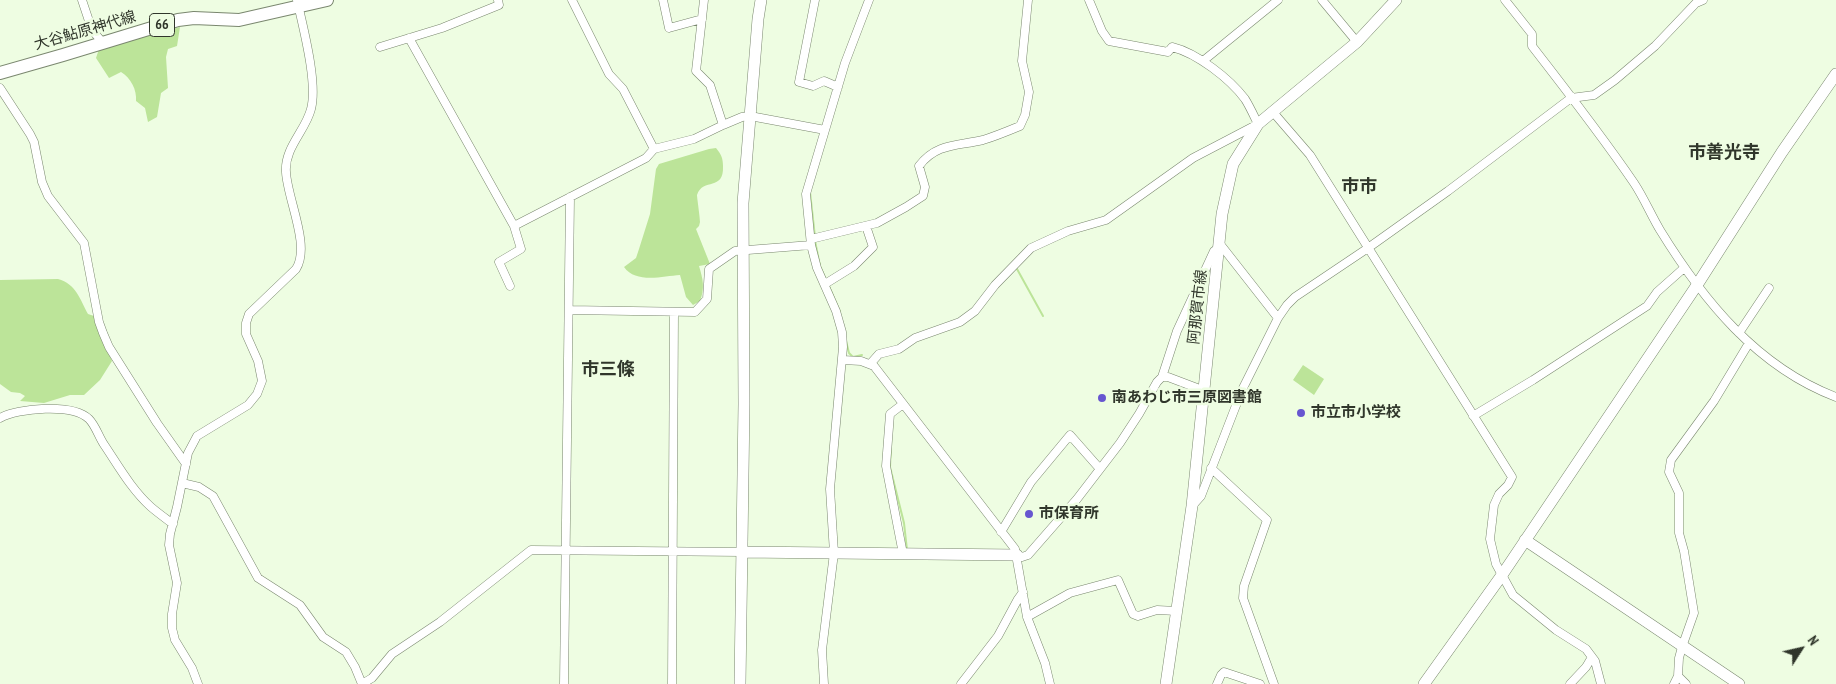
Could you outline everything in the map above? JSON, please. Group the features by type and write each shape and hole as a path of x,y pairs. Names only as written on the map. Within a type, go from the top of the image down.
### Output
{"main road":[{"name":"大谷鮎原神代線","path":"0,72 178,20 194,18 239,20 297,3 327,0"}],"street":[{"path":"82,0 92,30 103,43"},
{"path":"380,47 442,28 499,5 498,0"},
{"path":"572,0 609,74 623,89 654,149"},
{"path":"663,0 669,28 702,20"},
{"path":"704,0 696,72 710,85 723,125"},
{"path":"740,684 744,203 761,0"},
{"path":"815,0 799,82 813,86 824,81 838,88"},
{"path":"824,684 822,650 834,554 830,489 843,360 842,332 836,311 817,268 811,242 806,194 845,63 869,0"},
{"path":"568,310 695,312 708,299 709,269 735,251 811,242 876,224 923,196 925,187 919,166 927,156 939,149 990,138 1020,126 1025,115 1029,92 1022,61 1028,0"},
{"path":"871,363 879,354 899,349 915,338 960,322 976,311 995,285 1031,248 1068,231 1106,220 1193,158 1258,124 1245,100 1237,90 1203,62 1184,50 1172,46 1168,52 1109,41 1102,32 1089,0"},
{"path":"1203,62 1278,0"},
{"path":"1322,0 1357,42"},
{"name":"阿那賀市線","path":"1166,684 1192,506 1222,214 1233,164 1258,124 1357,42 1396,0"},
{"path":"1504,0 1532,34 1532,46 1636,185 1658,228 1684,268 1714,307 1749,343 1790,374 1836,397"},
{"path":"1192,506 1201,496 1242,390 1278,318 1295,297 1368,248 1572,98 1594,96 1655,46 1698,1"},
{"path":"198,684 192,668 175,640 172,628 172,614 177,582 169,546 172,524 188,453 197,436 248,405 257,394 262,380 258,361 246,334 249,314 301,262 296,218 286,172 287,160 292,146 311,110 311,74 304,30 297,3"},
{"path":"409,38 514,226 522,249 499,262 510,286"},
{"path":"1424,684 1502,575 1697,285 1782,152 1836,74"},
{"path":"0,88 34,142 42,182 48,196 84,243 99,322 109,347 157,423 186,464"},
{"path":"1272,112 1281,124 1304,146 1512,477 1508,485 1499,494 1494,505 1490,539 1494,560 1513,595 1556,630 1586,649 1592,657 1601,684"},
{"path":"514,226 646,158 654,149 694,138 742,117 750,116 825,130"},
{"path":"564,684 570,197"},
{"path":"825,284 854,266 873,246 866,226"},
{"path":"182,482 199,487 213,496 258,578 300,605 323,637 346,652 362,684 372,678 392,654 440,622 532,550 1017,555 1022,557 1028,555 1077,499 1100,469 1139,414 1157,382 1162,377 1177,331 1214,251 1219,246 1278,318"},
{"path":"1473,416 1534,380 1647,306 1657,292 1684,268"},
{"path":"1739,333 1769,288"},
{"path":"672,684 674,312"},
{"path":"1674,684 1678,676 1682,647 1694,613 1684,551 1679,533 1679,493 1669,472 1670,460 1714,401 1749,343"},
{"path":"843,360 871,363 874,366 1015,549 1027,618 1045,663 1050,684"},
{"path":"1162,377 1205,391"},
{"path":"903,404 890,414 886,466 903,554"},
{"path":"0,418 25,411 56,409 70,410 89,419 129,482 150,507 172,524"},
{"path":"1001,532 1032,482 1070,435 1100,469"},
{"path":"1211,468 1268,520 1244,586 1243,598 1274,684"},
{"path":"1525,540 1739,684"},
{"path":"1027,618 1070,593 1118,580 1133,614 1138,616 1157,610 1177,611"},
{"path":"961,684 998,636 1023,592"},
{"path":"1570,684 1586,667 1592,657"},
{"path":"1217,684 1224,672 1260,684"},
{"path":"1678,676 1686,684"}],"shaded area":[{"path":"180,27 177,46 168,49 166,57 168,88 161,93 157,117 148,122 145,108 136,101 133,85 121,72 109,78 96,58 99,49"},
{"path":"716,148 722,158 723,166 720,179 704,187 697,195 700,222 696,229 710,264 699,266 703,292 700,301 693,305 686,297 680,275 650,278 635,276 624,267 636,258 650,214 656,169 659,164"},
{"path":"58,279 73,288 88,314 94,316 112,361 100,380 84,395 70,395 44,403 20,401 25,396 20,393 11,392 0,384 0,280"},
{"path":"1303,365 1324,379 1314,395 1293,380"}],"waterway":[{"path":"810,192 815,237"},
{"path":"815,241 820,266 826,280"},
{"path":"1017,269 1043,316"},
{"path":"828,284 840,312"},
{"path":"846,341 849,353 853,357 862,355"},
{"path":"891,446 890,467 904,523 907,550"}],"place":[{"name":"南あわじ市三原図書館","path":"1102,398"},
{"name":"市立市小学校","path":"1301,413"},
{"name":"市保育所","path":"1029,514"}],"district":[{"name":"市善光寺","path":"1724,153"},
{"name":"市市","path":"1359,187"},
{"name":"市三條","path":"608,370"}]}
